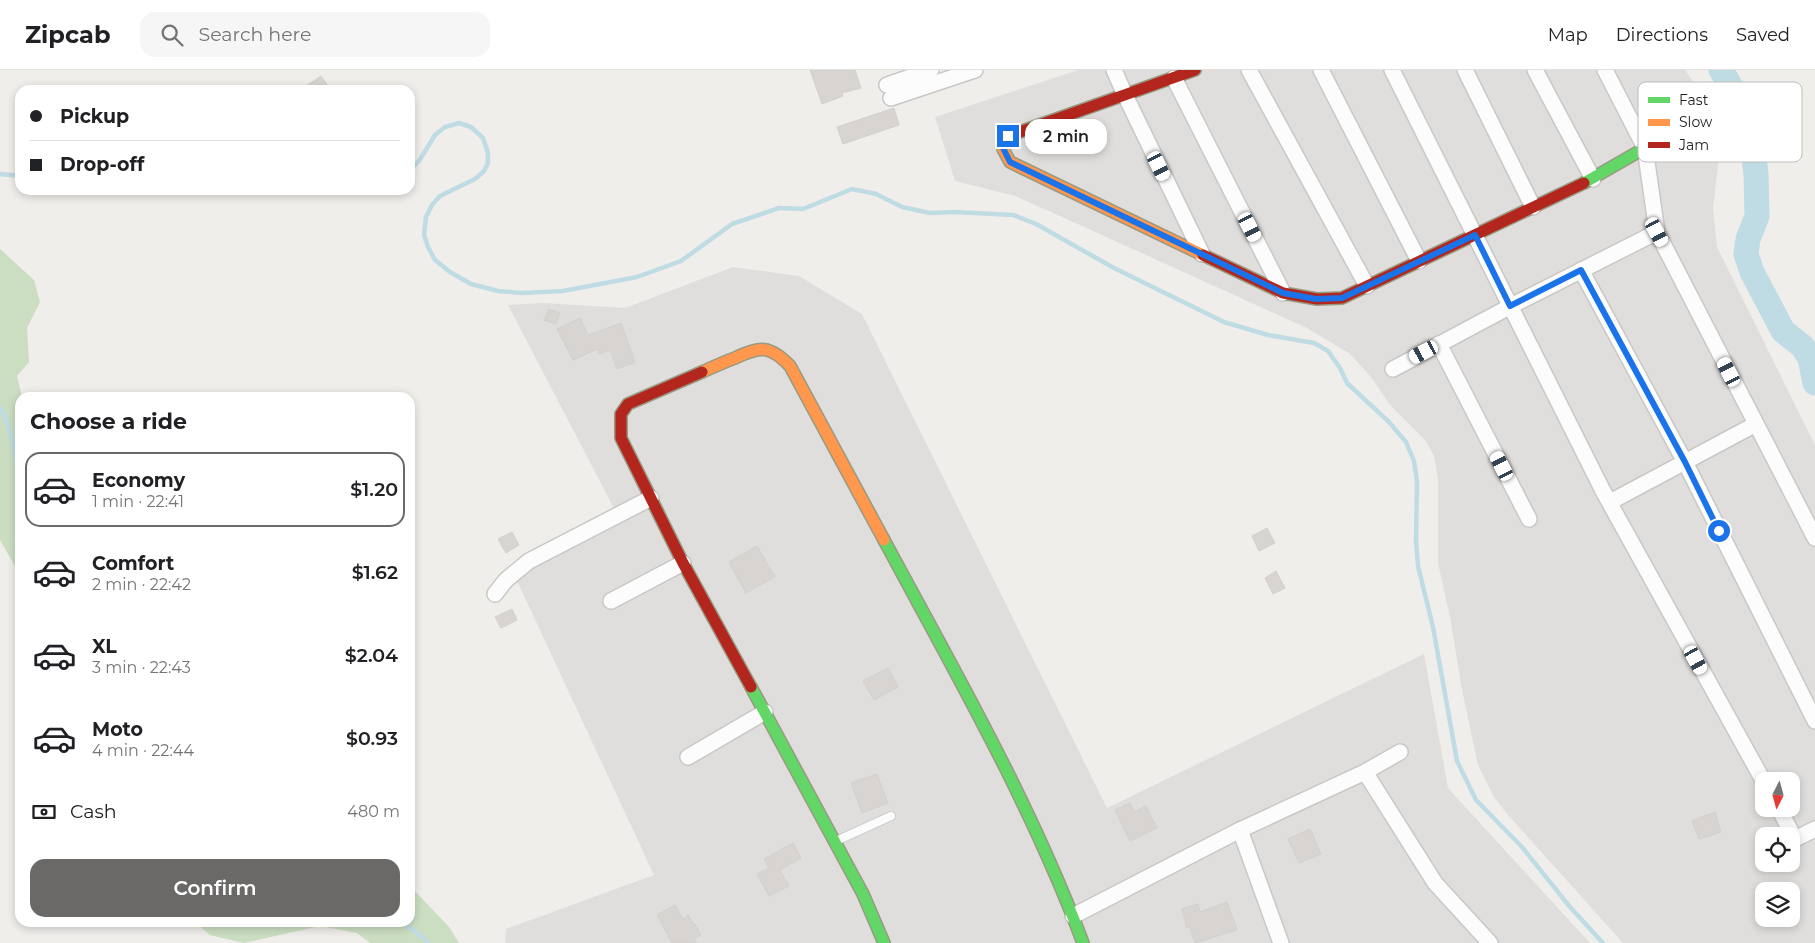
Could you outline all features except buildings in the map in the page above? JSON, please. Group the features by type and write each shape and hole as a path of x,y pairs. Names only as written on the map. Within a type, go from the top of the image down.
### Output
{"street":[{"path":"931,70 889,92 976,70"},
{"path":"1114,70 1202,254"},
{"path":"1195,70 1008,136 1003,148 1010,162 1283,293 1316,299 1342,298 1593,179 1638,152"},
{"path":"1249,70 1368,286"},
{"path":"1321,70 1419,262"},
{"path":"1392,70 1610,502 1758,772"},
{"path":"1465,70 1533,207"},
{"path":"1535,70 1593,179"},
{"path":"1605,70 1638,134"},
{"path":"1174,78 1283,293"},
{"path":"1647,162 1657,232 1815,538"},
{"path":"1393,369 1510,306 1657,232"},
{"path":"1581,270 1685,462 1815,721"},
{"path":"1439,344 1529,519"},
{"path":"884,943 863,894 683,562 620,438 621,414 628,404 754,349 764,348 776,352 790,366 982,721 1022,799 1083,943"},
{"path":"1610,502 1756,424"},
{"path":"495,594 506,580 529,562 651,498"},
{"path":"611,601 683,562"},
{"path":"688,757 764,712"},
{"path":"1073,916 1240,830 1365,772 1400,752"},
{"path":"1365,772 1435,883 1490,943"},
{"path":"1783,818 1795,838 1815,829"},
{"path":"1240,830 1281,943"}],"lane":[{"path":"834,842 891,816"}],"shaded area":[{"path":"1078,70 1685,70 1693,82 1638,82 1638,162 1718,162 1713,209 1717,247 1815,445 1815,943 1623,943 1508,815 1494,797 1478,765 1438,563 1438,478 1434,456 1425,440 1390,405 1371,377 1350,354 1307,328 1015,196 955,181 935,117"},
{"path":"733,267 799,276 862,314 1107,808 1424,654 1448,788 1590,943 505,943 506,929 654,875 512,570 618,516 508,305 543,303 625,308"}],"green space":[{"path":"0,249 34,280 40,302 27,328 29,362 17,376 21,392 15,392 15,566 0,540"},
{"path":"415,891 450,928 459,943 370,943 357,933 325,927 415,927"},
{"path":"201,927 316,927 244,943 210,935"}],"waterway":[{"path":"1721,70 1728,82"},
{"path":"415,165 435,135 445,127 459,123 471,127 483,138 488,153 488,163 484,171 475,179 440,196 432,205 426,217 424,235 435,260 450,272 471,284 498,291 522,293 563,291 637,277 681,261 732,224 779,208 803,209 852,189 876,194 902,207 930,213 955,212 1013,215 1036,224 1114,268 1224,322 1268,335 1314,343 1328,351 1340,368 1347,383 1389,422 1406,442 1414,461 1417,481 1416,541 1418,566 1433,627 1457,761 1476,800 1522,847 1570,907 1603,943"},
{"path":"1755,162 1757,216 1748,239 1746,254 1752,272 1783,331 1802,346 1810,358 1815,383"},
{"path":"0,174 15,176"},
{"path":"0,408 7,422 15,453"},
{"path":"409,927 428,943"}],"traffic: fast":[{"path":"1584,183 1638,152"},
{"path":"884,540 964,688 1015,788 1040,839 1083,943"},
{"path":"751,687 863,894 884,943"}],"traffic: slow":[{"path":"1014,134 1008,136 1003,149 1010,162 1203,255"},
{"path":"702,372 751,351 770,351 783,359 790,366 884,540"}],"traffic: jam":[{"path":"1014,134 1195,70"},
{"path":"1203,255 1283,293 1317,299 1342,298 1584,183"},
{"path":"702,372 628,404 621,414 621,438 683,563 751,687"}],"route":[{"path":"1008,136 1003,148 1010,162 1283,293 1316,299 1342,298 1475,235 1510,306 1581,270 1685,462 1719,531"}]}
